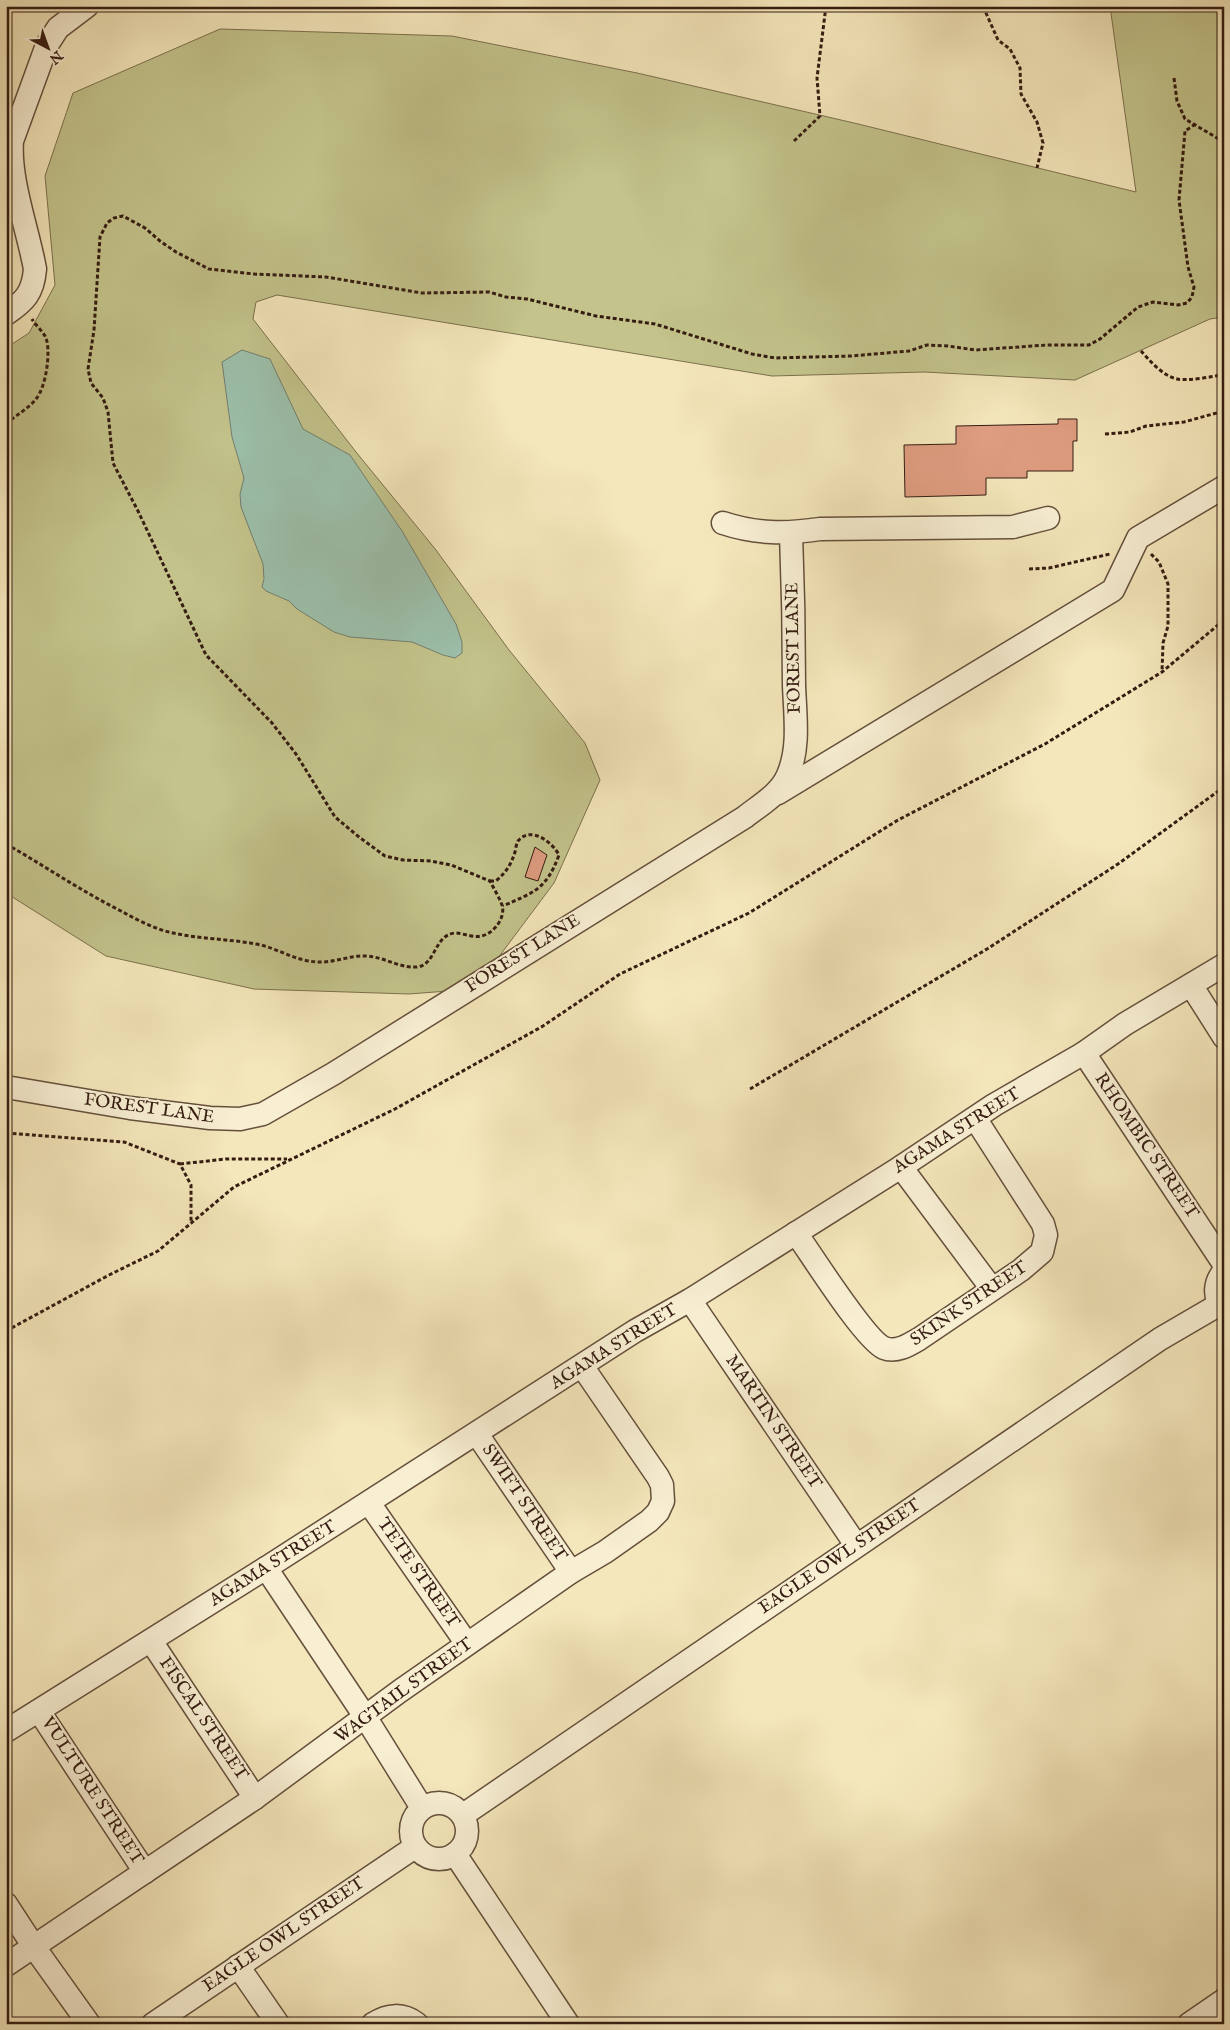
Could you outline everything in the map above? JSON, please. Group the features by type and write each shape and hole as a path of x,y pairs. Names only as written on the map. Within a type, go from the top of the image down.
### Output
{"street":[{"path":"14,309 28,295 33,284 35,269 15,178 11,154 12,141 47,45 58,28 87,6"},
{"path":"768,798 1113,590 1138,538 1224,487"},
{"path":"723,523 757,532 791,533 820,529 1013,527 1048,518"},
{"name":"FOREST LANE","path":"6,1087 130,1108 210,1118 240,1119 263,1114 333,1074 745,817 779,789 788,776 795,746 791,533"},
{"name":"AGAMA STREET","path":"6,1731 477,1434 635,1331 690,1300 975,1118 1084,1053 1132,1020 1224,965"},
{"path":"1192,985 1224,1037"},
{"name":"RHOMBIC STREET","path":"1084,1053 1224,1264"},
{"name":"SKINK STREET","path":"796,1233 863,1329 879,1345 887,1349 902,1348 913,1343 1042,1252 1046,1235 1038,1214 975,1118"},
{"path":"901,1167 992,1289"},
{"path":"1222,1306 1216,1293 1217,1279 1224,1271"},
{"name":"MARTIN STREET","path":"690,1300 856,1545"},
{"name":"EAGLE OWL STREET","path":"462,1815 1160,1339 1222,1306"},
{"name":"WAGTAIL STREET","path":"6,1965 255,1798 366,1718 400,1691 467,1644 491,1630 571,1572 605,1552 649,1521 658,1512 662,1501 662,1485 658,1477 582,1366"},
{"name":"SWIFT STREET","path":"477,1434 571,1572"},
{"name":"TETE STREET","path":"369,1502 467,1644"},
{"path":"266,1568 366,1718 422,1808"},
{"name":"FISCAL STREET","path":"151,1641 255,1798"},
{"name":"VULTURE STREET","path":"39,1711 145,1872"},
{"path":"436,1803 451,1805 462,1815 467,1825 467,1836 463,1846 455,1854 441,1860 426,1857 415,1847 411,1837 411,1826 415,1816 422,1808 436,1803"},
{"name":"EAGLE OWL STREET","path":"153,2024 415,1847"},
{"path":"455,1854 568,2024"},
{"path":"6,1904 89,2024"},
{"path":"238,1966 278,2024"},
{"path":"1189,2024 1224,2000"},
{"path":"373,2024 380,2019 406,2016 417,2024"}],"path":[{"path":"794,141 820,116 817,78 826,6"},
{"path":"985,6 986,14 998,40 1010,48 1020,68 1021,94 1037,122 1043,143 1037,168"},
{"path":"1174,78 1178,101 1185,119 1224,142"},
{"path":"503,906 537,891 548,879 559,856 555,848 543,838 532,835 525,836 518,841 510,868 496,881 490,881 451,865 431,861 403,860 385,856 335,817 296,754 272,724 206,655 138,511 113,463 108,412 103,398 91,383 88,369 94,330 100,237 106,224 114,218 123,216 133,220 176,252 209,269 254,274 326,277 422,293 489,292 596,316 655,324 752,354 775,358 851,356 909,351 927,345 975,350 1047,345 1089,345 1100,339 1138,307 1153,302 1178,305 1187,303 1192,297 1194,287 1188,267 1179,200 1185,131 1194,125"},
{"path":"6,424 38,397 43,383 48,356 46,337 14,309"},
{"path":"1141,350 1156,367 1177,379 1213,378 1224,374"},
{"path":"1105,434 1130,432 1146,426 1184,422 1220,412 1224,403"},
{"path":"6,1331 109,1275 158,1251 234,1187 395,1109 543,1026 620,974 749,913 898,820 1045,744 1162,672 1224,620"},
{"path":"750,1089 987,949 1118,864 1224,787"},
{"path":"6,844 65,881 140,921 174,933 259,944 297,960 312,962 366,956 381,958 407,967 420,967 430,959 440,940 454,933 482,936 494,929 500,920 503,906 490,881"},
{"path":"6,1133 124,1142 180,1164 226,1159 289,1160"},
{"path":"180,1164 191,1186 191,1222"}],"green space":[{"path":"1110,6 1224,6 1224,317 1210,319 1075,380 924,372 772,376 277,295 256,302 253,319 356,452 436,550 509,650 585,743 600,780 554,883 495,962 448,991 409,994 254,989 106,956 6,893 6,348 29,333 55,285 45,176 73,93 220,29 452,36 637,73 854,123 1136,192"}],"shaded area":[{"path":"242,350 270,359 303,429 350,455 402,531 456,624 462,642 462,653 455,658 412,642 350,637 334,632 297,609 289,601 266,591 262,587 264,579 263,564 241,507 240,494 244,478 232,437 222,362"}],"building":[{"path":"1058,419 1077,419 1077,441 1073,441 1073,471 1027,471 1027,478 986,478 986,495 905,497 904,445 956,444 956,426 1058,424"},
{"path":"535,847 547,855 538,881 525,877"}]}
